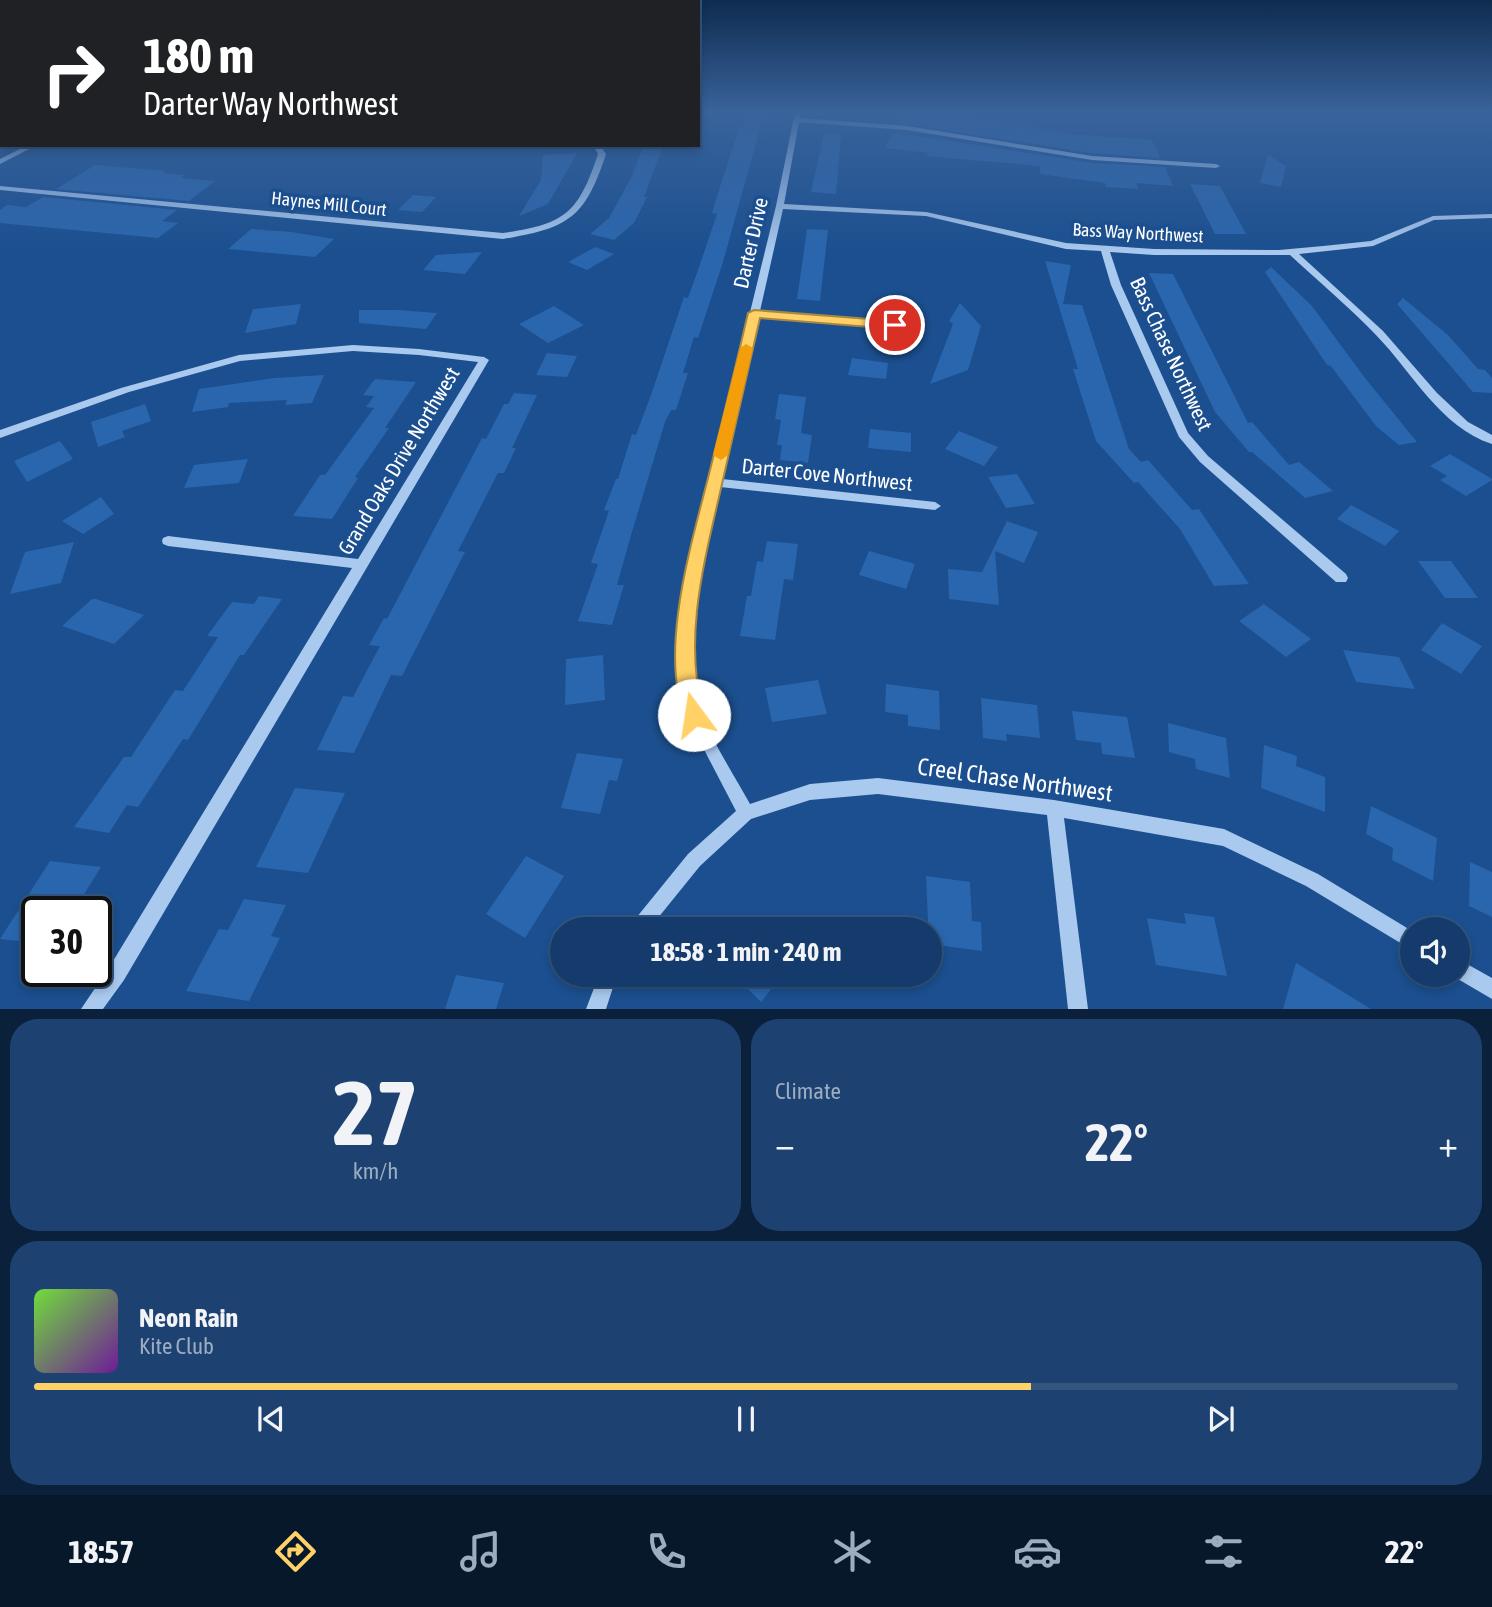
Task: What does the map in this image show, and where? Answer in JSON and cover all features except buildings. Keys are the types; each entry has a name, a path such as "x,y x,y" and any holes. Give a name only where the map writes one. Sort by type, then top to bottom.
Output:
{"street":[{"name":"Haynes Mill Court","path":"0,188 503,236 555,225 579,208 592,188 601,159"},
{"name":"Darter Drive","path":"746,813 694,715 686,687 684,650 694,570 780,206 788,159"},
{"path":"1109,159 1216,166"},
{"name":"Bass Way Northwest","path":"780,206 926,214 1066,246 1105,250 1292,252 1373,243 1433,218 1492,216"},
{"name":"Bass Chase Northwest","path":"1105,250 1116,285 1182,434 1204,459 1341,578"},
{"path":"1292,252 1381,333 1433,395 1464,425 1492,440"},
{"path":"754,313 895,325"},
{"name":"Grand Oaks Drive Northwest","path":"0,434 125,390 239,358 353,348 484,360 117,973 91,1009"},
{"name":"Darter Cove Northwest","path":"715,482 935,506"},
{"path":"168,541 361,564"},
{"name":"Creel Chase Northwest","path":"648,917 694,860 746,813 810,792 878,786 1054,808 1224,838 1311,880 1400,934"},
{"path":"1054,808 1078,1009"},
{"path":"1470,975 1492,989"},
{"path":"596,1009 604,987"}],"slow traffic":[{"path":"721,455 746,348"}],"route":[{"path":"694,715 686,687 684,650 694,570 754,313 895,325"}]}
